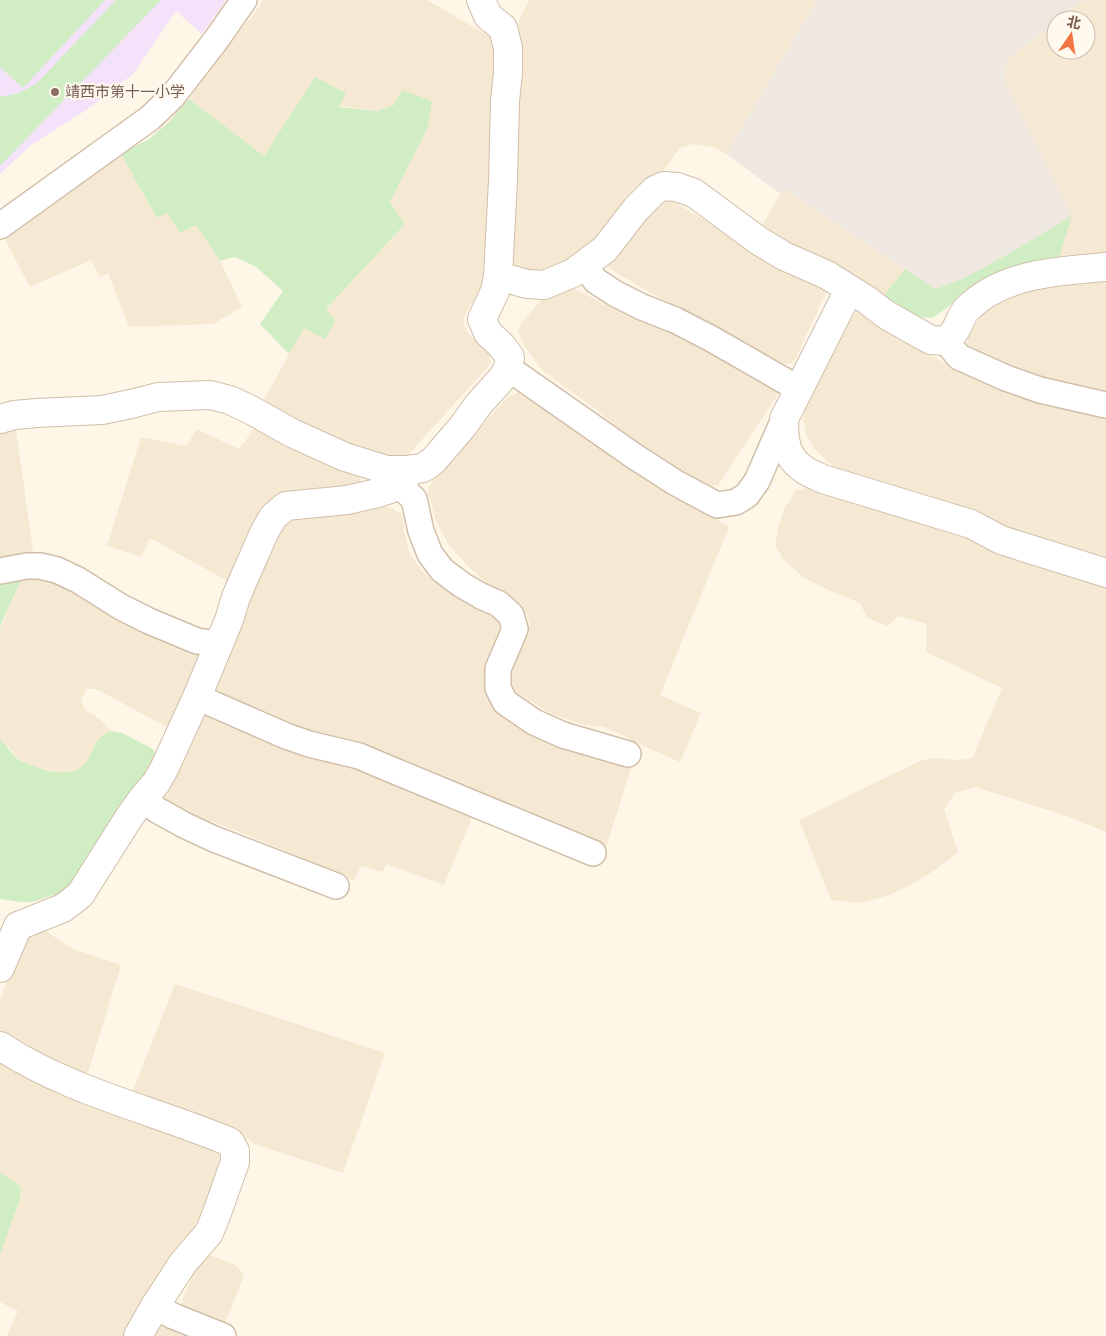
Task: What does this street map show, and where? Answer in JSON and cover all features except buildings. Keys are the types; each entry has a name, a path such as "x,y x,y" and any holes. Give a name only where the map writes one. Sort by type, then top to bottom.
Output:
{"street":[{"path":"0,968 18,926 63,908 80,895 143,798 156,783 197,697 248,568 273,517 286,506 346,500 392,488 405,476 433,461 503,377 508,368 510,357 488,333 482,319 495,291 498,276 508,48 503,28 488,16 481,0"},
{"path":"498,276 527,284 544,285 573,273 605,249 647,197 654,190 664,186 677,187 694,193 759,241 784,256 827,276 867,300 885,314 931,340 946,341 956,331 965,310 980,298 1015,281 1054,272 1106,267"},
{"path":"849,290 784,419 784,434 789,455 802,469 824,479 971,524 1001,540 1106,573"},
{"path":"0,419 14,415 102,410 158,397 210,395 230,400 292,433 345,457 405,476"},
{"path":"0,1046 24,1061 55,1076 106,1097 230,1142 235,1151 235,1162 209,1233 183,1263 138,1336"}],"lane":[{"path":"0,226 150,118 172,97 244,0"},
{"path":"584,266 596,281 616,294 710,338 799,389"},
{"path":"946,341 959,357 1006,378 1040,390 1106,405"},
{"path":"508,368 634,456 676,483 717,505 736,502 747,495 757,481 784,419"},
{"path":"405,476 403,489 414,499 421,531 430,554 442,570 481,596 499,604 511,615 514,629 498,670 498,688 505,702 534,722 563,735 628,754"},
{"path":"0,571 27,566 40,566 57,570 149,621 197,641 218,644"},
{"path":"197,697 286,736 359,756 593,853"},
{"path":"143,798 156,810 214,839 336,886"},
{"path":"155,1306 173,1316 223,1336"}],"shaded area":[{"name":"靖西市第十一小学","path":"0,0 226,0 202,34 176,11 133,74 86,110 31,145 0,174"},
{"path":"263,0 427,0 494,39 499,44 488,277 463,318 468,333 490,355 491,362 408,455 397,459 385,460 323,433 262,403 304,327 325,338 326,309 405,224 390,202 428,127 394,105 377,111 339,106 315,77 264,157 189,99"},
{"path":"529,0 817,0 726,154 713,147 693,144 680,148 651,188 618,221 555,276 515,269 508,263 518,29 520,18"},
{"path":"817,0 1085,0 1072,10 1046,10 1046,30 1010,57 1006,66 1004,80 1072,216 992,264 962,279 935,289 785,189 781,194 726,154"},
{"path":"1085,0 1106,0 1106,259 1058,261 1004,81 1006,66 1010,57 1046,30 1046,60 1096,60 1096,10 1072,10"},
{"path":"121,154 157,218 167,212 196,225 220,261 242,307 213,324 129,327 108,273 100,278 91,260 30,287 3,236"},
{"path":"784,188 905,269 881,299 761,227"},
{"path":"664,196 827,290 794,362 784,364 703,323 608,268 604,262"},
{"path":"1106,274 1106,398 1032,382 969,353 966,345 970,334 988,303 1002,294"},
{"path":"556,285 577,290 627,316 673,331 775,387 778,392 777,396 718,485 706,485 624,433 598,411 542,370 525,347 518,330 520,325 551,288"},
{"path":"858,311 927,354 950,365 1106,412 1106,564 839,472 814,448 806,434 803,418 806,405 854,314"},
{"path":"516,393 524,393 729,527 660,695 701,713 680,762 604,727 585,725 552,714 517,693 510,681 510,673 530,625 526,614 488,585 468,566 448,544 435,519 428,495 429,487 508,397"},
{"path":"16,429 34,558 0,565 0,430"},
{"path":"197,429 239,449 254,429 290,449 360,477 362,484 312,492 229,582 150,538 141,557 107,546 141,437 186,446"},
{"path":"809,488 902,514 1106,578 1106,832 1064,815 975,787 955,793 944,809 958,852 938,868 913,884 889,895 861,903 831,900 799,820 920,761 934,758 956,760 972,758 1002,688 926,652 927,624 898,616 888,626 867,618 860,603 803,577 783,559 775,545 784,509 796,490"},
{"path":"382,506 392,508 402,515 409,552 421,570 434,582 499,617 503,625 486,687 488,698 505,718 564,748 631,768 606,848 316,740 216,694 214,688 280,523 294,519"},
{"path":"38,572 199,650 202,660 175,728 165,726 96,689 87,689 81,699 85,710 102,721 111,731 102,735 79,770 65,773 32,766 16,757 0,739 0,629 23,576"},
{"path":"199,710 475,810 444,885 386,864 383,872 361,866 354,881 257,839 172,806 164,801 163,793"},
{"path":"44,928 71,948 121,965 87,1076 0,1040 0,1000 21,942 25,933"},
{"path":"175,984 385,1053 343,1173 254,1144 243,1135 132,1093"},
{"path":"0,1053 226,1154 200,1230 154,1283 130,1336 7,1336 18,1311 0,1302 0,1254 20,1200 21,1187 0,1172"},
{"path":"207,1254 234,1264 244,1276 224,1325 182,1306 182,1301 197,1264"},
{"path":"157,1322 194,1336 146,1336"}],"green space":[{"path":"0,0 105,0 23,88 0,67"},
{"path":"116,0 161,0 0,166 0,97 19,93 37,83"},
{"path":"315,77 346,93 339,107 377,111 394,105 402,90 432,101 428,127 390,202 405,224 326,309 335,321 325,339 304,328 289,354 260,324 283,291 256,267 235,257 220,261 196,225 180,233 167,213 157,218 121,154 149,139 169,122 189,99 264,156"},
{"path":"1072,216 1058,261 963,296 933,318 916,317 881,299 905,269 935,289 962,279 991,264"},
{"path":"23,576 2,622 0,629 0,579"},
{"path":"111,731 122,733 153,749 156,755 146,777 80,874 60,893 32,902 0,899 0,739 18,759 24,762 55,772 71,772 77,770 87,761 98,739"},
{"path":"0,1172 21,1187 20,1200 0,1254"}],"place":[{"name":"靖西市第十一小学","path":"55,92"}]}
